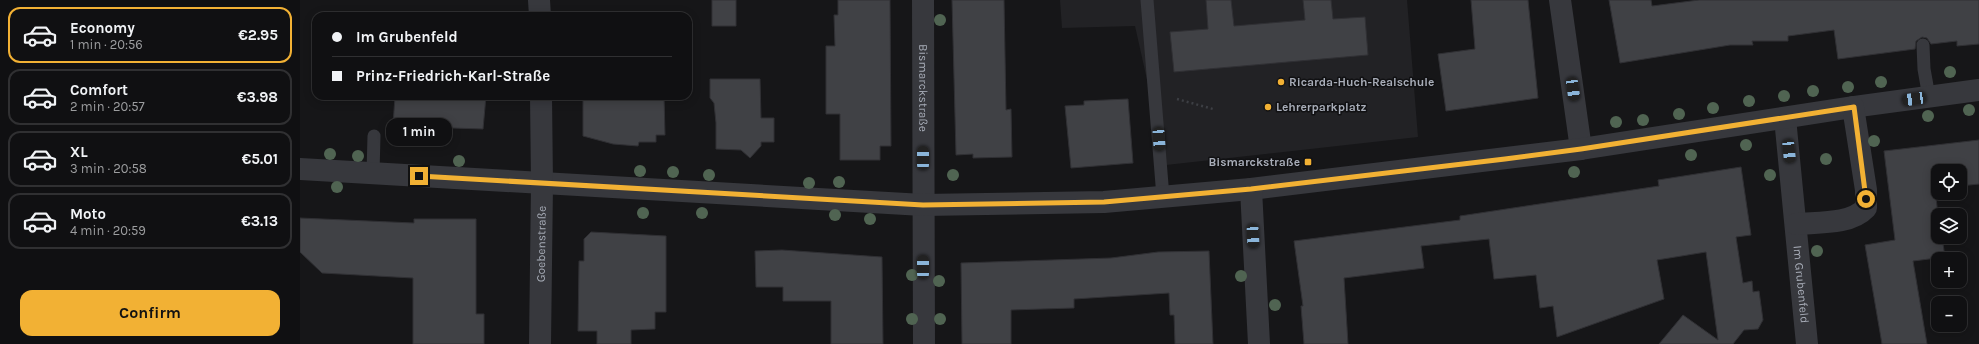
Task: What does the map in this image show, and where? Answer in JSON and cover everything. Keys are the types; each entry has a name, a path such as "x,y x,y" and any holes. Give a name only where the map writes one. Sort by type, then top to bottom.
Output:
{"street":[{"path":"539,0 540,12"},
{"name":"Bismarckstraße","path":"923,0 924,344"},
{"path":"1560,0 1581,149"},
{"path":"300,169 923,205 1104,202 1251,189 1581,149 1854,107 1979,90"},
{"name":"Goebenstraße","path":"540,344 542,184 541,100"},
{"path":"1796,224 1846,220 1860,215 1866,208 1866,190 1854,107"},
{"name":"Im Grubenfeld","path":"1785,118 1807,344"},
{"path":"1251,189 1259,344"}],"lane":[{"path":"1147,0 1163,197"},
{"path":"1923,44 1924,69 1929,97"},
{"path":"373,173 374,136"}],"path":[{"path":"1156,100 1179,99 1213,109"}],"shaded area":[{"name":"Ricarda-Huch-Realschule","path":"1060,0 1407,0 1418,137 1166,165 1135,26 1062,28"}],"building":[{"path":"712,0 736,0 736,26 712,26"},
{"path":"838,0 890,0 891,146 880,146 880,160 840,160 840,114 826,114 826,46 835,46 834,15 838,15"},
{"path":"952,0 1004,0 1006,110 1011,109 1012,157 973,158 973,154 956,155"},
{"path":"1206,0 1231,0 1234,26 1305,20 1303,0 1331,0 1333,19 1365,17 1368,55 1174,72 1170,32 1208,29"},
{"path":"1471,0 1528,0 1538,98 1446,111 1438,54 1475,49"},
{"path":"1609,0 1651,0 1652,6 1699,0 1979,0 1979,44 1957,46 1957,41 1931,44 1927,38 1922,37 1916,41 1915,49 1838,59 1834,30 1788,36 1788,41 1752,41 1753,45 1730,45 1620,63"},
{"path":"710,79 760,79 761,118 774,118 774,142 761,142 761,146 750,158 741,150 716,149 716,123 714,103 710,98"},
{"path":"1128,99 1133,163 1071,168 1065,106 1084,105 1084,101"},
{"path":"395,100 486,100 483,129 393,126"},
{"path":"583,100 664,100 665,135 656,135 656,142 639,142 638,146 613,144 583,136"},
{"path":"1979,140 1979,184 1967,185 1967,164 1931,164 1931,200 1936,200 1937,208 1931,208 1931,244 1943,244 1944,252 1931,252 1931,259 1913,261 1927,344 1882,344 1865,245 1895,240 1884,151"},
{"path":"1741,167 1751,235 1736,237 1743,283 1752,281 1753,292 1759,291 1763,320 1758,329 1744,330 1733,344 1659,344 1683,315 1718,340 1706,252 1657,260 1664,299 1557,337 1553,306 1540,308 1536,275 1494,279 1489,239 1421,246 1424,268 1344,278 1348,344 1304,344 1301,306 1303,306 1294,241 1460,220 1460,216 1659,186 1658,180"},
{"path":"300,218 414,223 414,219 476,219 476,314 484,314 484,344 413,344 413,278 322,273 300,252"},
{"path":"591,232 666,236 666,312 655,312 655,329 631,330 631,344 597,344 597,331 578,331 579,261 584,261 584,239"},
{"path":"782,250 882,257 883,344 831,344 831,301 783,301 783,287 756,287 755,251"},
{"path":"1209,251 1213,344 1175,344 1174,315 1170,315 1169,293 1074,299 1074,308 1011,310 1011,344 962,344 961,263 1111,258 1158,252"}],"place":[{"name":"Ricarda-Huch-Realschule","path":"1281,82"},
{"name":"Lehrerparkplatz","path":"1268,107"},
{"name":"Bismarckstraße","path":"1308,162"}],"route":[{"path":"419,176 923,205 1104,202 1251,189 1505,159 1581,149 1854,107 1866,199"}]}
